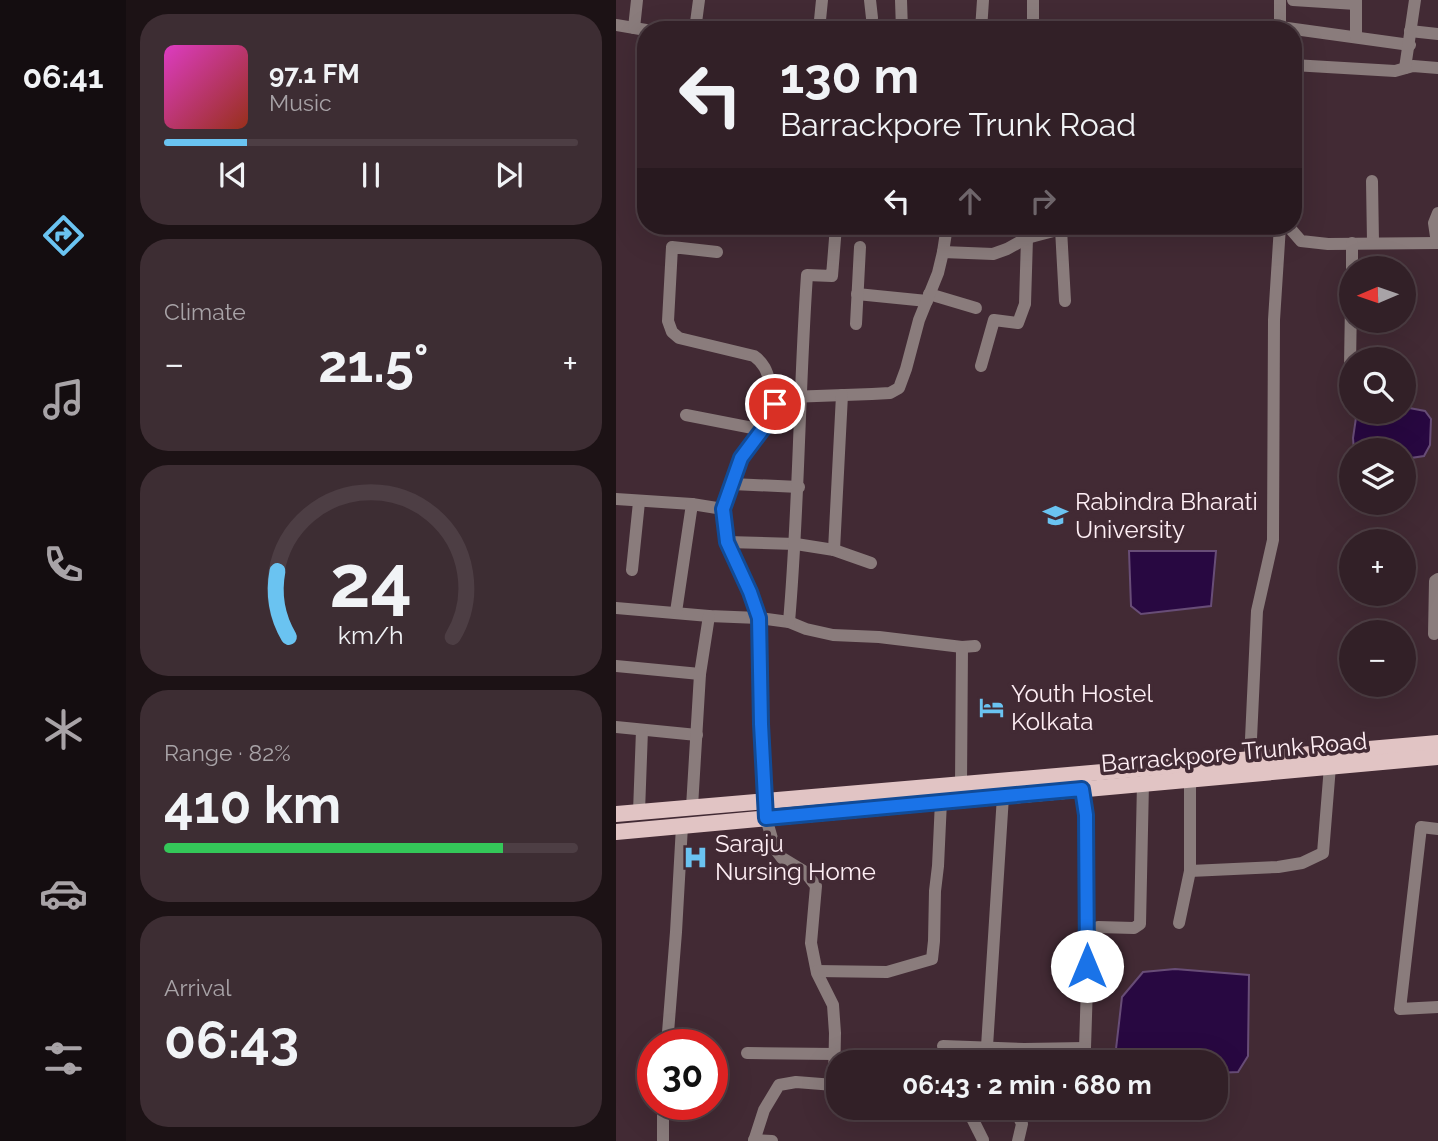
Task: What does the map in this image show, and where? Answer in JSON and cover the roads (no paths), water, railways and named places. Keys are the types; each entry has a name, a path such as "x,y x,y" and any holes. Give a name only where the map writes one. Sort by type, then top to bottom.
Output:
{"main road":[{"name":"Barrackpore Trunk Road","path":"616,832 1003,796 1081,781 1250,760 1438,743"},
{"name":"Barrackpore Trunk Road","path":"616,814 961,784 1081,781 1143,783 1438,757"}],"street":[{"path":"637,0 639,21"},
{"path":"696,21 699,0"},
{"path":"820,21 822,0"},
{"path":"870,0 872,18"},
{"path":"901,0 902,21"},
{"path":"982,21 983,0"},
{"path":"1033,0 1033,21"},
{"path":"1280,0 1280,21"},
{"path":"1293,0 1356,2 1356,37"},
{"path":"1405,68 1415,0"},
{"path":"616,25 637,28"},
{"path":"1302,31 1410,46"},
{"path":"1410,31 1438,34"},
{"path":"1302,66 1395,72 1419,66 1438,68"},
{"path":"1372,181 1373,242"},
{"path":"1296,235 1301,241 1328,244 1438,243 1434,223 1438,213"},
{"path":"789,622 799,487 801,360 807,275 832,276 835,235"},
{"path":"835,1050 833,1005 817,971 811,943 816,886 805,872 782,858 775,849 766,818 759,618 727,542 723,509 741,458 763,430 775,404 789,397 890,393 899,388 943,252 946,235"},
{"path":"943,252 993,254 1042,235"},
{"path":"1065,301 1068,235"},
{"path":"1250,760 1257,611 1273,540 1274,320 1279,235"},
{"path":"981,366 994,320 1018,323 1025,303 1027,239"},
{"path":"1352,243 1352,256"},
{"path":"717,252 672,247 667,316 669,326 679,338 757,358 765,367 775,404"},
{"path":"856,324 860,247"},
{"path":"858,294 928,298 976,308"},
{"path":"834,550 842,395"},
{"path":"686,415 763,430"},
{"path":"732,484 799,487"},
{"path":"616,499 692,503 723,509"},
{"path":"632,570 639,502"},
{"path":"676,612 692,503"},
{"path":"727,542 796,544 834,550 871,563"},
{"path":"1434,634 1435,581 1438,579"},
{"path":"616,608 759,618 789,622 833,635 969,646 961,784"},
{"path":"692,807 700,674 709,616"},
{"path":"616,666 700,674"},
{"path":"616,727 697,735"},
{"path":"639,811 642,730"},
{"path":"1190,871 1279,867 1302,863 1323,853 1330,766"},
{"path":"1180,923 1190,871 1190,779"},
{"path":"943,1046 1085,1048 1087,860 1086,815 1081,781"},
{"path":"1098,927 1134,928 1140,924 1143,783"},
{"path":"986,1048 993,979 1003,796"},
{"path":"817,971 887,972 932,959 941,801"},
{"path":"668,1029 682,826"},
{"path":"1438,829 1421,827 1400,1009 1438,1007"},
{"path":"747,1053 826,1054"},
{"path":"772,1141 754,1140 764,1110 779,1085 796,1082 826,1084"},
{"path":"663,1120 663,1141"},
{"path":"973,1120 983,1140"},
{"path":"1018,1141 1021,1120"}],"place":[{"name":"Rabindra Bharati University","path":"1055,515"},
{"name":"Youth Hostel Kolkata","path":"991,707"},
{"name":"Saraju Nursing Home","path":"695,857"}]}
